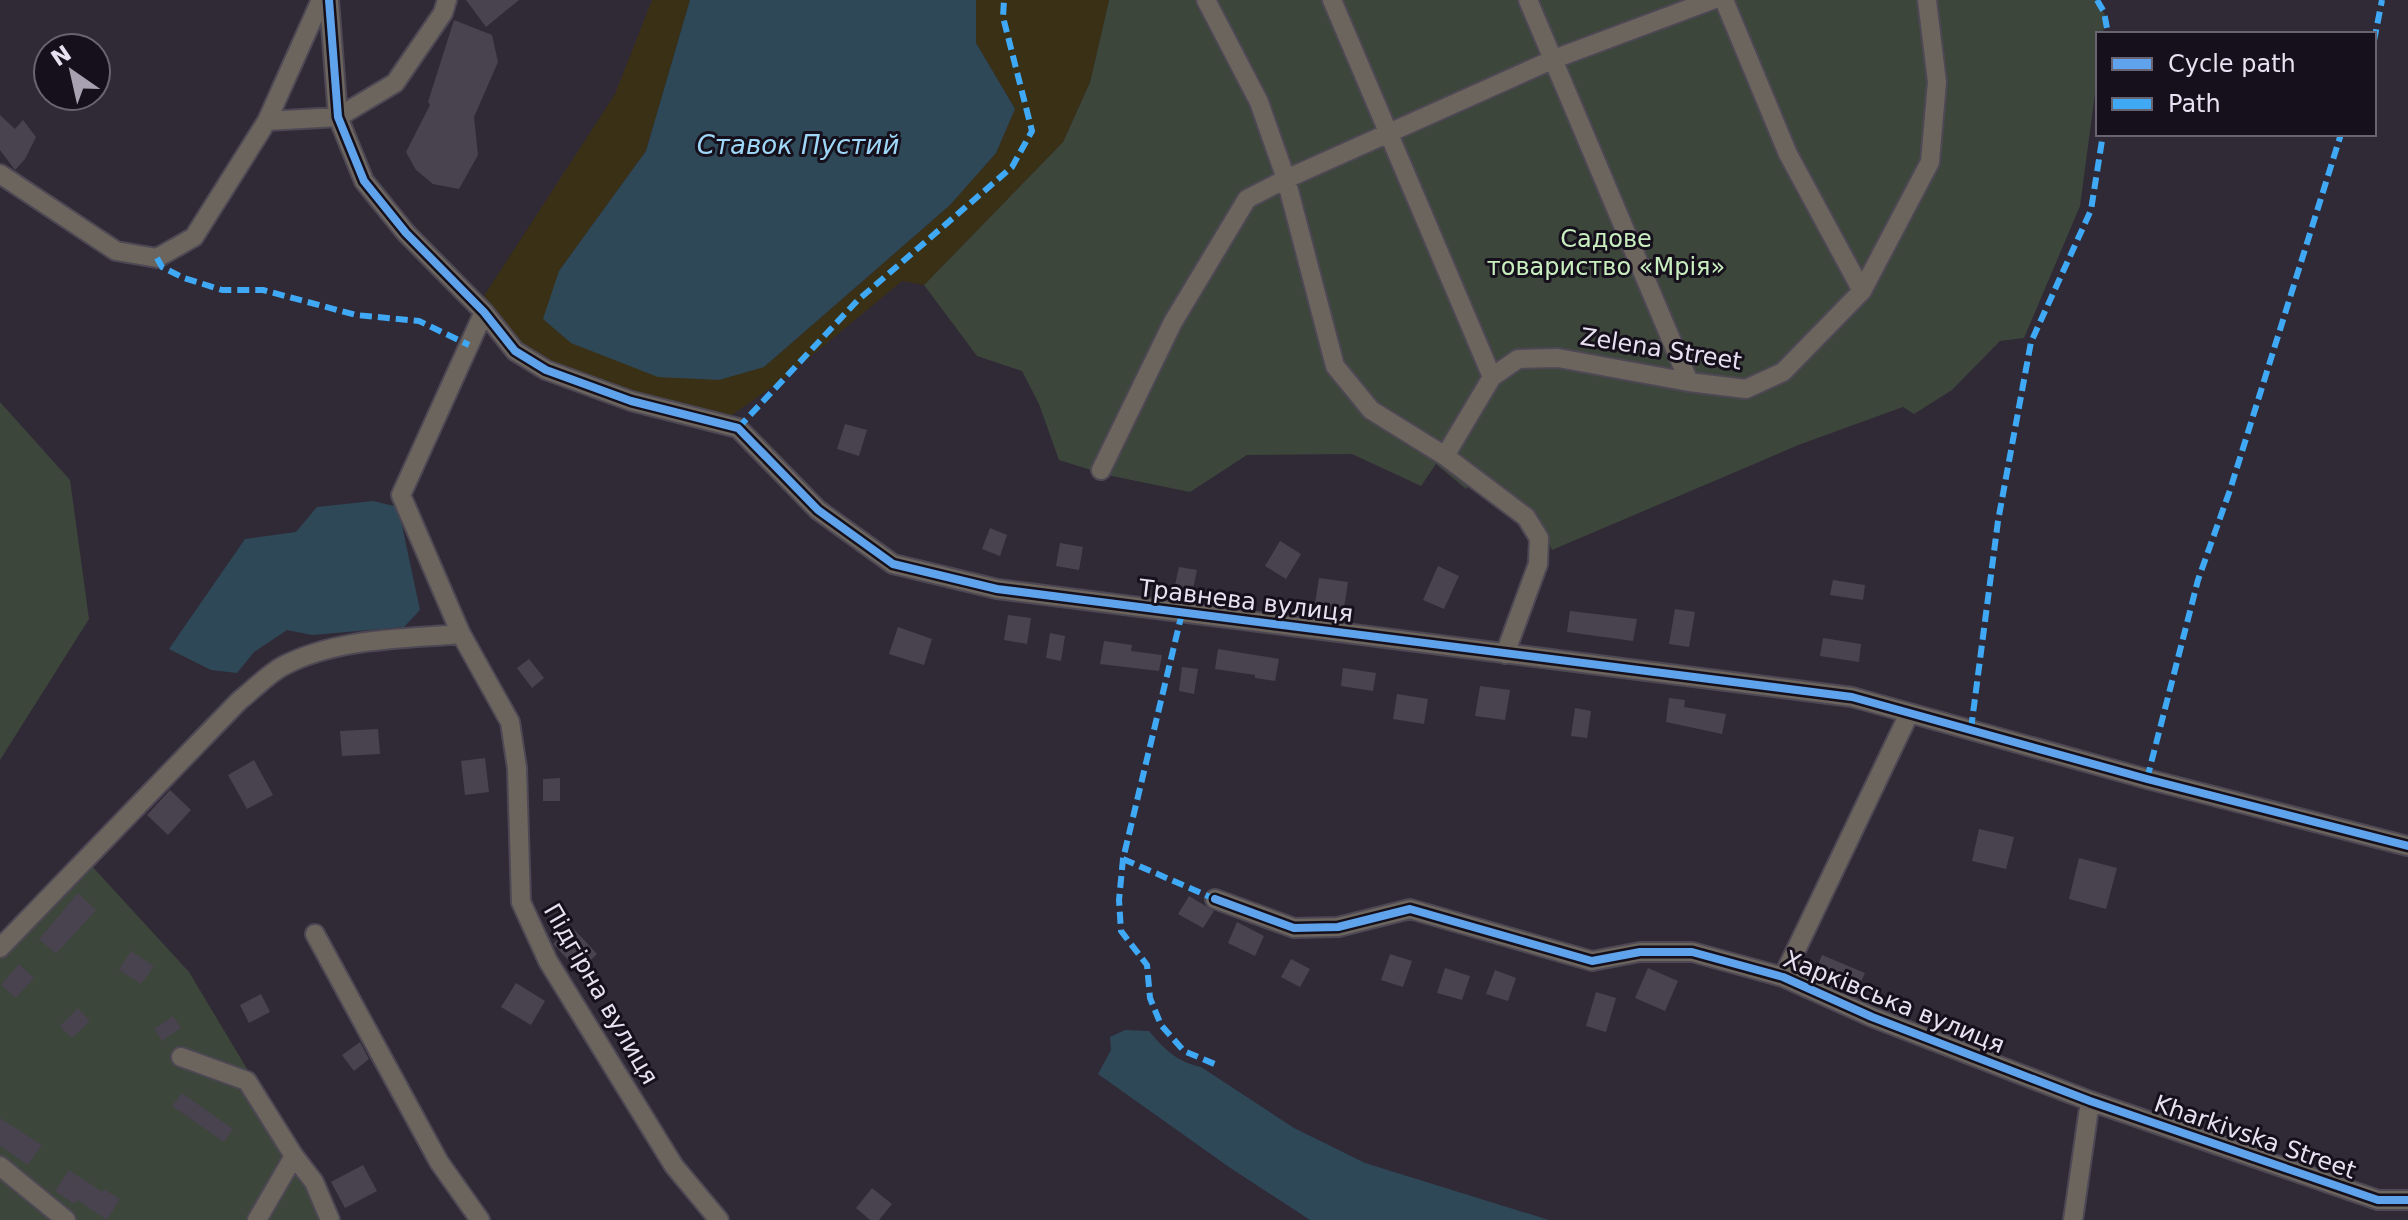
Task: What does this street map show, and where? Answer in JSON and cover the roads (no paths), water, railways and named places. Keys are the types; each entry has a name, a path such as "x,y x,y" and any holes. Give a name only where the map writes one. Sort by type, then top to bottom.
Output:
{"street":[{"path":"0,174 116,251 157,258 194,237 267,121 321,0"},
{"name":"Травнева вулиця","path":"329,0 338,117 364,181 406,233 484,312 515,351 546,370 631,401 738,428 818,510 893,564 997,589 1852,697 2147,779 2408,846"},
{"path":"267,121 338,117 395,83 443,13 447,0"},
{"path":"1206,0 1259,102 1286,179 1335,366 1371,410 1445,456 1526,517 1539,538 1538,564 1505,654"},
{"path":"1332,0 1492,377 1445,456"},
{"path":"1528,0 1689,382"},
{"path":"1101,470 1173,322 1247,199 1554,59 1712,0"},
{"path":"1724,0 1788,154 1862,291"},
{"name":"Zelena Street","path":"1492,377 1518,359 1558,358 1746,389 1783,372 1862,291 1930,162 1937,82 1927,0"},
{"name":"Підгірна вулиця","path":"484,312 401,495 461,634 510,722 517,768 521,902 548,961 674,1166 719,1220"},
{"path":"0,948 239,701 282,666 334,648 461,634"},
{"path":"1783,977 1909,714"},
{"name":"Харківська вулиця","path":"1215,899 1294,928 1338,927 1410,909 1592,961 1640,952 1692,952 1783,977 1872,1017 2090,1101"},
{"path":"315,934 439,1162 480,1220"},
{"path":"181,1057 247,1081 314,1182 330,1220"},
{"path":"2073,1220 2090,1101"},
{"name":"Kharkivska Street","path":"2090,1101 2378,1200 2408,1200"},
{"path":"257,1220 294,1156"},
{"path":"0,1166 66,1220"}],"water":[{"name":"Ставок Пустий","path":"690,0 976,0 976,43 1015,109 996,153 950,205 764,367 719,380 658,377 571,343 543,319 559,271 646,151"},
{"path":"373,501 398,507 420,610 404,627 312,635 287,630 254,652 237,673 211,670 169,649 245,539 296,532 317,507"},
{"path":"1125,1030 1149,1031 1178,1058 1201,1067 1294,1128 1365,1163 1549,1220 1310,1220 1098,1074 1111,1050 1110,1037"}],"park label":[{"name":"Садове товариство «Мрія»","path":"1606,253"}]}
